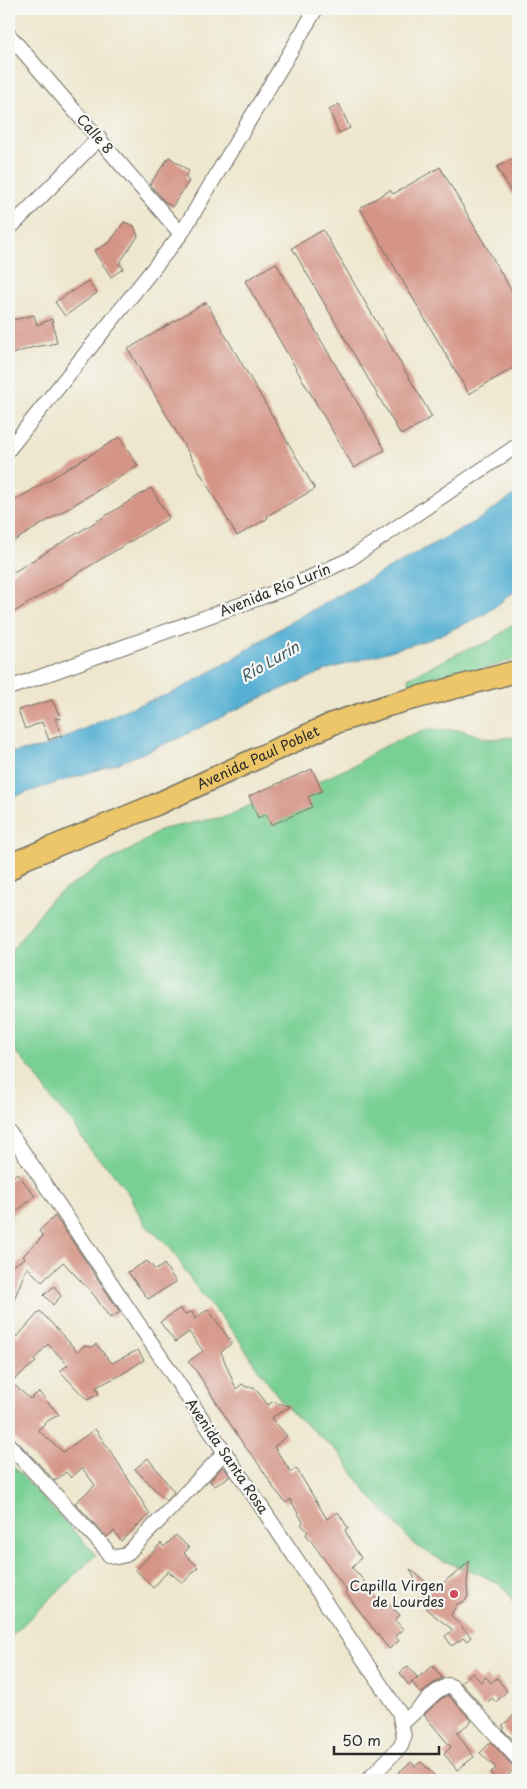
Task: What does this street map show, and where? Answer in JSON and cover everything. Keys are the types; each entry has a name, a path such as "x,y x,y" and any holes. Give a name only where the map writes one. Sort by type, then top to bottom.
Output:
{"main road":[{"name":"Avenida Paul Poblet","path":"9,870 21,860 155,805 334,723 389,705 518,671"}],"street":[{"path":"9,448 182,234 316,9"},
{"name":"Calle 8","path":"9,35 182,234"},
{"path":"9,229 98,138"},
{"name":"Avenida Río Lurín","path":"9,688 287,588 350,560 518,445"},
{"name":"Avenida Santa Rosa","path":"9,1131 399,1712 403,1723"},
{"path":"9,1445 104,1547 109,1555 117,1557 126,1556 225,1452"},
{"path":"368,1780 401,1746 404,1737 403,1723 436,1692 448,1685 453,1686 518,1758"}],"green space":[{"path":"518,621 518,658 412,689 408,678 465,650 489,642"},
{"path":"428,729 462,730 487,739 518,737 518,1609 504,1587 482,1575 441,1560 414,1544 367,1493 340,1454 287,1408 259,1371 238,1338 195,1286 170,1247 145,1225 128,1193 110,1170 90,1150 73,1123 56,1105 34,1073 9,1044 9,954 51,899 104,863 132,849 162,829 228,816 273,794 293,793 357,764 377,750"},
{"path":"9,1464 96,1555 9,1638"}],"water":[{"name":"Río Lurín","path":"518,492 518,589 484,615 431,639 329,669 254,701 179,738 119,763 9,798 9,753 44,747 127,709 172,693 228,662 290,622 481,518"}],"building":[{"path":"339,104 350,128 339,133 329,110"},
{"path":"518,156 518,205 497,167"},
{"path":"169,157 189,171 185,177 189,181 172,207 164,201 150,184"},
{"path":"440,167 518,302 518,365 469,394 360,208 390,190 393,194"},
{"path":"124,222 134,226 138,236 119,264 124,268 111,277 94,251 110,242"},
{"path":"323,230 432,417 401,435 292,248"},
{"path":"276,263 385,450 354,468 245,281"},
{"path":"88,281 97,293 65,316 55,302"},
{"path":"206,302 315,489 267,516 268,518 237,536 128,349"},
{"path":"34,315 37,325 52,319 57,343 34,347 9,355 9,321"},
{"path":"120,437 138,466 9,544 9,504"},
{"path":"151,488 169,518 9,615 9,575"},
{"path":"52,700 61,719 55,718 62,735 49,740 42,722 25,729 18,710"},
{"path":"312,769 322,791 308,797 312,807 271,825 266,814 258,818 249,796"},
{"path":"17,1173 35,1196 9,1218 9,1181"},
{"path":"55,1216 120,1312 110,1318 94,1295 63,1262 42,1282 27,1267 9,1312 9,1268 25,1258 23,1256 43,1236 39,1231"},
{"path":"147,1261 156,1270 164,1264 176,1282 148,1299 128,1272"},
{"path":"54,1286 61,1296 53,1305 44,1295"},
{"path":"180,1308 184,1314 192,1312 195,1319 208,1309 232,1343 221,1352 236,1389 242,1384 246,1387 254,1387 268,1405 274,1401 291,1406 271,1418 287,1436 274,1447 291,1472 296,1468 327,1519 338,1512 348,1528 345,1530 352,1544 361,1558 352,1568 380,1603 384,1600 400,1615 395,1620 403,1629 395,1636 399,1641 389,1649 345,1592 347,1591 306,1534 308,1532 301,1524 303,1522 290,1499 286,1503 272,1486 195,1369 188,1362 203,1351 189,1332 175,1342 160,1322"},
{"path":"40,1311 78,1352 83,1346 93,1347 96,1344 112,1363 138,1350 144,1360 119,1376 96,1387 99,1394 87,1400 60,1371 68,1365 48,1344 34,1360 36,1362 11,1382 30,1399 39,1392 59,1415 47,1421 38,1430 63,1452 95,1429 150,1514 121,1541 114,1531 107,1537 75,1503 95,1485 82,1468 71,1478 66,1472 55,1481 15,1439 9,1436 9,1327 17,1337"},
{"path":"148,1458 174,1492 166,1501 135,1469"},
{"path":"223,1466 230,1476 215,1486 210,1481"},
{"path":"176,1535 189,1548 184,1553 198,1567 183,1583 168,1571 153,1588 136,1570 161,1543 164,1547"},
{"name":"Capilla Virgen de Lourdes","path":"469,1561 468,1596 465,1601 457,1604 451,1615 471,1637 467,1641 463,1638 452,1646 445,1636 453,1630 426,1609 428,1606 410,1569 436,1590"},
{"path":"408,1666 417,1677 409,1686 400,1673"},
{"path":"433,1666 442,1678 421,1694 412,1682"},
{"path":"472,1673 481,1682 486,1677 491,1683 497,1678 507,1691 496,1702 492,1698 483,1707 461,1683"},
{"path":"448,1695 472,1721 457,1733 474,1757 457,1770 444,1754 451,1747 424,1715"},
{"path":"518,1711 518,1737 514,1741 503,1730 505,1728 502,1726"},
{"path":"491,1742 516,1767 503,1780 497,1780 490,1773 496,1768 480,1753"},
{"path":"411,1762 415,1766 421,1762 439,1780 389,1780"}],"place":[{"name":"Capilla Virgen de Lourdes","path":"454,1594"}]}
